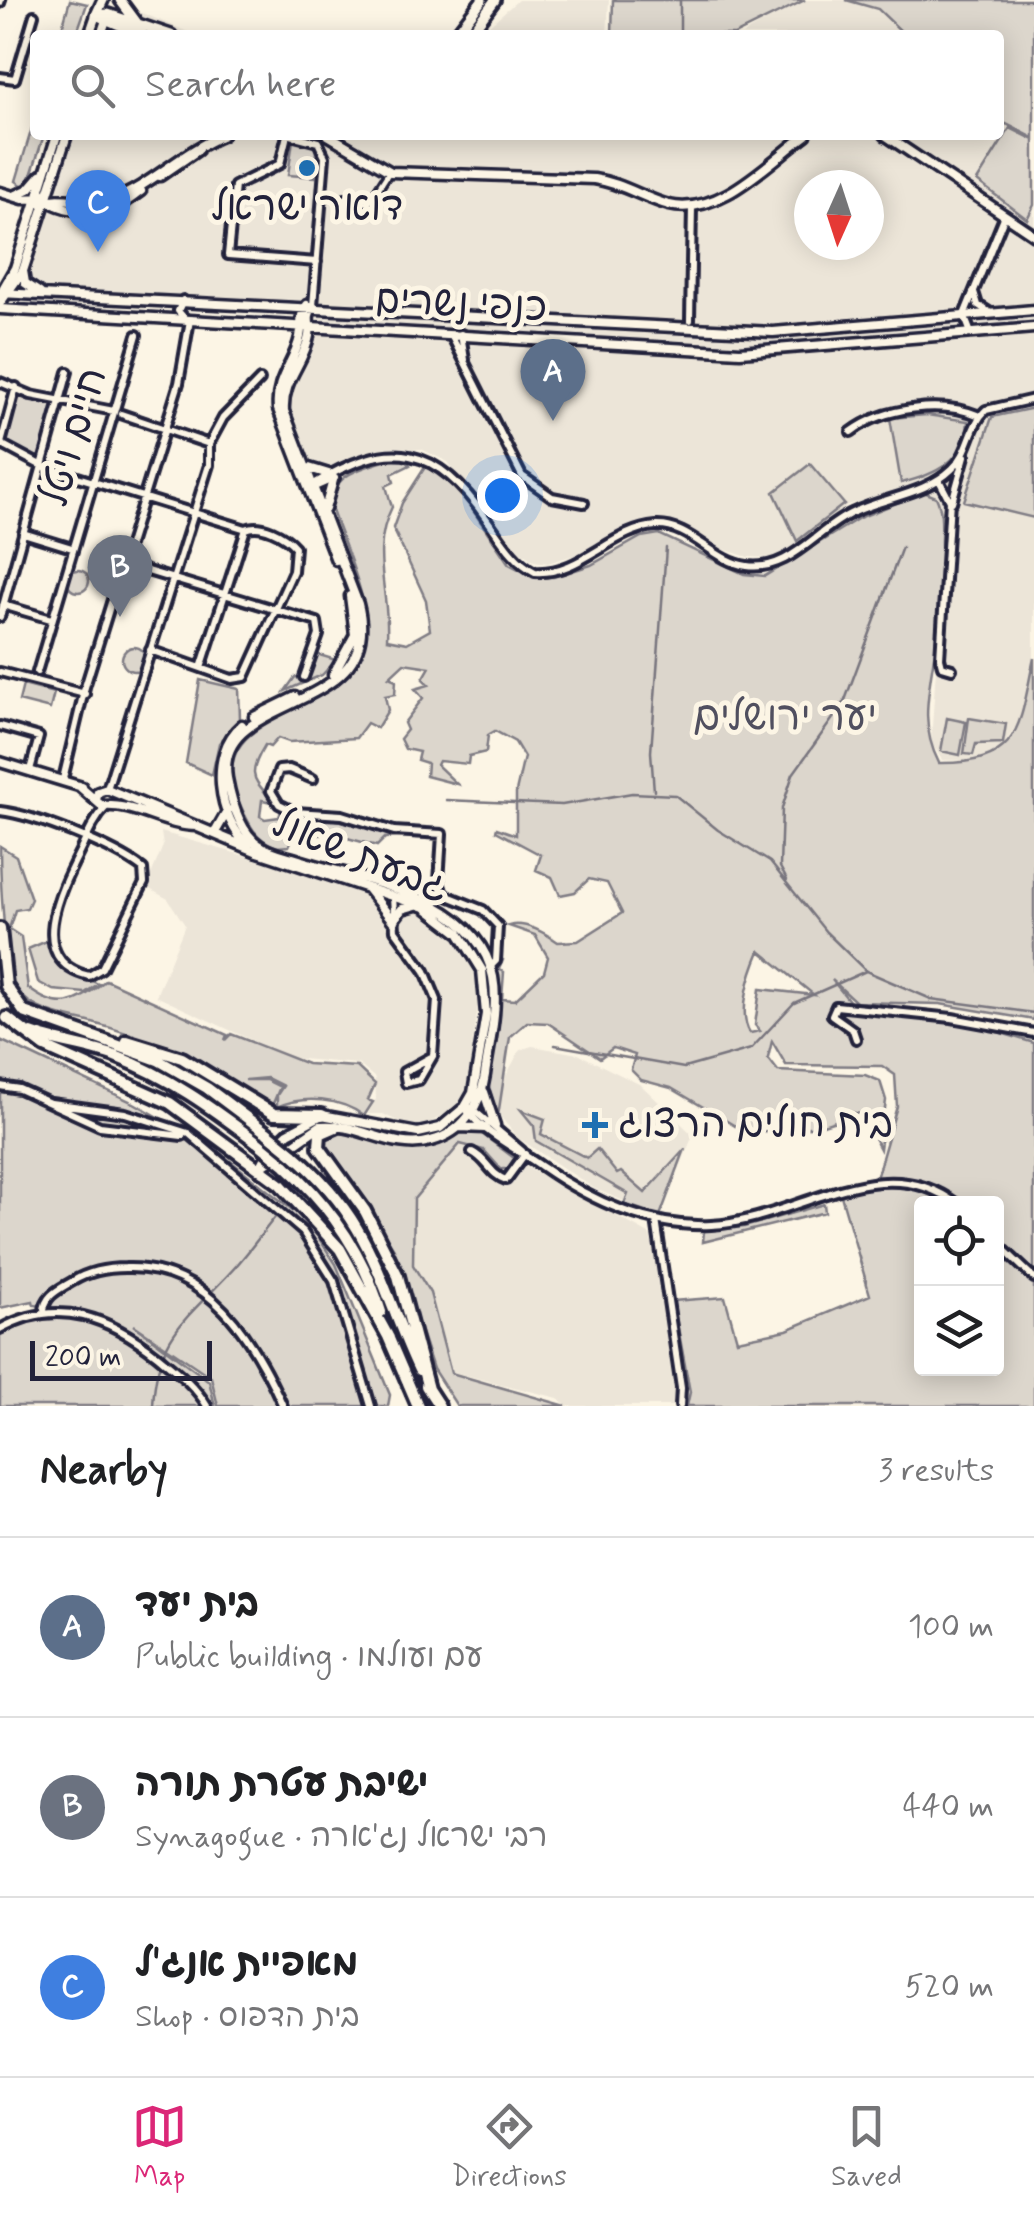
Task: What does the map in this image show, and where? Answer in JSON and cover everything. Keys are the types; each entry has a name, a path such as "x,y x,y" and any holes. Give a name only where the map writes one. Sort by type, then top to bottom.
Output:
{"main road":[{"path":"102,0 103,17"},
{"path":"103,17 117,0 139,30"},
{"path":"458,30 482,0"},
{"path":"473,30 496,0"},
{"path":"103,17 137,30"},
{"path":"0,930 4,976 16,1003 35,1018 130,1048 184,1074 267,1133 327,1186 367,1243 428,1389 439,1406"},
{"path":"4,1013 45,1047 179,1108 296,1198 330,1237 388,1338 418,1406"},
{"path":"4,1013 26,1032 110,1054 160,1076 285,1165 328,1209 357,1252 374,1288 388,1338"},
{"path":"86,1034 125,1040 182,1058 274,1114 322,1115"},
{"path":"336,1127 320,1134 319,1147 365,1211 398,1276 428,1389"}],"street":[{"path":"0,77 15,80 34,15"},
{"path":"93,30 103,17"},
{"path":"102,30 103,17"},
{"path":"56,140 50,172 58,191 75,201"},
{"path":"1,300 65,140"},
{"path":"0,192 17,197 102,202 120,197 204,140"},
{"path":"36,216 62,207 115,208 204,140"},
{"path":"288,140 280,164 235,186 228,256 317,262"},
{"path":"239,830 228,810 221,767 228,739 248,721 325,682 345,661 353,642 352,603 284,406 287,381 302,343 304,326 299,316 310,306 315,285 324,151 314,140"},
{"path":"336,140 389,172 594,180 617,184 666,204 692,207 722,195 799,140"},
{"path":"893,140 1034,236"},
{"path":"17,197 50,172"},
{"path":"345,198 369,203 389,172"},
{"path":"1,300 23,271 36,216 17,197"},
{"path":"42,197 62,207"},
{"path":"690,320 692,207"},
{"path":"972,334 964,315 1005,214"},
{"path":"23,271 26,284 49,296"},
{"path":"974,291 976,304 989,312"},
{"name":"כנפי נשרים","path":"1,300 49,296 183,300 772,332 1034,310"},
{"name":"כנפי נשרים","path":"1,300 189,322 769,352 1034,328"},
{"path":"63,779 165,426 189,322 178,311 183,300"},
{"path":"286,325 302,343"},
{"path":"239,830 227,781 233,742 248,726 330,685 350,663 358,646 361,612 277,401 281,377 302,343 325,327"},
{"path":"448,333 522,476 552,498 584,503"},
{"path":"461,334 467,366"},
{"name":"חיים ויטל","path":"37,672 72,548 118,412 136,335"},
{"path":"0,617 68,372"},
{"path":"0,811 29,815 85,841 143,869 144,883 99,973 84,976 59,957 52,938 52,913 85,841 96,820 105,798 212,457 209,444 233,404 260,380"},
{"path":"0,382 31,395 118,412 209,444"},
{"path":"16,387 0,446 42,466 246,530 256,526 290,542 296,552 295,565 245,677 232,679 150,650"},
{"path":"950,508 980,416 994,406 1034,399"},
{"path":"851,432 895,412 954,408 980,416"},
{"path":"313,487 343,470 391,454 426,458 465,487 519,561 535,572 546,573 654,526 679,532 740,565 766,566 794,553 855,511 939,480 967,450"},
{"path":"306,465 332,478"},
{"path":"325,514 332,478"},
{"path":"939,480 948,493 950,508 940,658 942,666 952,669"},
{"path":"201,668 246,530"},
{"path":"23,533 72,548"},
{"path":"124,564 317,622 319,635 304,676"},
{"path":"4,604 51,619"},
{"path":"0,672 85,694"},
{"path":"0,726 39,737 30,770"},
{"name":"גבעת שאול","path":"0,762 63,779 177,825 239,830 264,848 394,893 451,924 486,969"},
{"path":"314,779 289,769 279,770 271,791 279,804 295,812 342,815 394,832 442,834 440,882 444,894 483,910 498,926 499,950 486,969 486,1014 470,1110 452,1131"},
{"name":"גבעת שאול","path":"105,798 153,808 211,829"},
{"path":"143,812 153,808"},
{"path":"228,810 211,829 252,850"},
{"name":"גבעת שאול","path":"239,830 252,850 427,902 455,920 486,969 494,1014 484,1081 470,1110"},
{"path":"364,886 384,905 398,936 425,972 437,1000 433,1056 419,1080 406,1082 404,1072 433,1056"},
{"path":"392,921 394,893"},
{"path":"392,921 402,909 420,905"},
{"path":"856,1039 853,1030 832,1015 836,1006 952,1018 1034,1033"},
{"path":"484,1081 490,1126"},
{"path":"0,1086 112,1129 182,1136"},
{"path":"52,1103 125,1113 188,1133 303,1232 323,1257 334,1281 371,1406"},
{"path":"260,1168 269,1151 288,1133 322,1115 418,1132 440,1128 470,1110"},
{"path":"470,1110 525,1154 597,1199 656,1220 726,1224 875,1180 903,1179 929,1186 945,1196"},
{"path":"260,1168 314,1129 336,1127 408,1144 437,1140 470,1124 490,1126"},
{"path":"472,1152 495,1175 506,1180 525,1154"},
{"path":"656,1220 681,1388 680,1406"},
{"path":"1004,1250 1034,1278"},
{"path":"44,1312 50,1294 81,1276 112,1268 144,1267 176,1276 232,1314 262,1359 283,1406"},
{"path":"0,1328 44,1312 82,1314 118,1327 190,1383 207,1406"}],"shaded area":[{"path":"518,0 609,0 607,30 484,30"},
{"path":"799,0 855,0 878,8 910,30 750,30"},
{"path":"142,13 183,30 113,30 119,22"},
{"path":"1004,122 1034,137 1034,672 1022,717 1000,750 973,761 942,760 931,742 946,522 938,503 889,494 847,505 805,542 771,558 748,557 717,547 683,524 661,521 621,529 578,554 548,563 534,561 507,543 448,462 421,449 362,453 316,476 290,408 291,380 316,312 53,297 29,289 24,277 68,140 1004,140"},
{"path":"161,832 402,901 458,937 475,974 479,998 467,1089 457,1106 417,1131 383,1114 368,1114 376,1099 375,1078 358,1064 290,1058 156,996 185,925 168,899 146,887 163,846"},
{"name":"בית חולים הרצוג","path":"532,1046 578,1054 641,1085 693,1135 660,1216 595,1189 518,1138 499,1115 502,1083 520,1050"},
{"path":"460,1145 481,1154 502,1172 509,1172 516,1161 649,1234 656,1254 676,1406 567,1406 558,1398 452,1372 431,1293 414,1265 415,1199"}],"green space":[{"path":"70,0 87,4 78,30 61,30"},
{"path":"613,0 805,0 744,30 612,30"},
{"path":"846,0 1034,0 1034,138 1004,125 1004,30 900,30 878,9"},
{"path":"1010,128 1034,140 1034,205 1027,219 977,181"},
{"path":"30,135 30,140 42,140 28,185 16,181"},
{"path":"293,140 316,147 315,177 288,175"},
{"path":"19,393 57,404 41,463 5,442"},
{"path":"1034,408 1034,518 964,501 992,417"},
{"path":"927,415 968,421 966,435 946,464 926,476 901,483 890,418"},
{"name":"יער ירושלים","path":"390,459 405,459 410,465 392,474 394,482 386,486 392,507 385,524 381,556 387,639 407,643 430,630 426,600 393,528 402,503 427,464 453,481 509,564 530,575 553,577 591,565 641,537 659,534 744,574 765,576 859,518 924,492 936,497 941,519 941,583 927,721 939,763 987,757 1002,748 1019,721 1034,658 1034,1020 940,1004 856,1002 832,980 851,1003 886,1013 951,1018 1034,1043 1034,1406 687,1406 690,1392 673,1301 725,1297 737,1340 787,1330 870,1295 840,1192 877,1175 897,1106 895,1075 882,1066 786,1065 772,1041 768,1058 778,1071 865,1075 880,1081 886,1100 880,1149 861,1114 851,1112 851,1116 820,1126 747,1133 671,1088 641,1080 631,1070 635,1055 613,1048 600,1058 548,1023 527,1022 510,1037 498,1116 487,1081 499,958 503,960 499,969 504,972 502,999 515,1000 544,972 548,957 535,935 509,926 528,926 558,942 578,941 622,913 607,883 589,879 575,892 560,895 552,877 536,870 541,855 496,831 497,828 516,835 516,792 524,757 515,742 495,731 488,735 486,752 469,756 468,764 439,761 437,765 457,784 426,776 427,763 417,760 419,752 405,749 400,739 407,730 404,723 423,698 415,689 429,685 423,679 430,667 404,663 389,677 396,680 395,694 385,696 388,710 377,728 367,723 356,738 289,742 278,738 270,747 265,745 254,771 257,783 273,802 262,800 260,816 265,819 279,817 282,808 317,819 349,818 403,837 385,838 377,846 329,833 314,836 310,844 293,837 289,846 277,847 253,829 239,802 232,772 238,749 254,732 327,690 349,672 363,647 366,632 362,596 331,507 337,486 359,469","holes":["760,951 814,995 760,989 755,1025 760,1031 750,1033 745,1003"]},
{"path":"810,464 844,504 797,541 774,492"},
{"path":"78,570 86,573 86,589 78,592 70,589 67,581 70,573"},
{"path":"134,647 146,659 134,671 122,659"},
{"path":"316,654 336,660 322,675 285,691 295,677 307,678"},
{"path":"200,680 239,689 240,719 219,743 212,775 186,763"},
{"path":"23,685 54,693 50,709 19,701"},
{"path":"947,718 966,722 960,755 941,751"},
{"path":"969,718 1006,724 1003,743 976,744 973,755 964,754"},
{"path":"0,846 16,856 31,899 27,908 15,910 9,929 21,937 28,988 59,1003 77,1000 106,980 227,1035 225,1040 231,1034 307,1064 357,1067 375,1084 368,1100 373,1102 364,1116 344,1105 322,1100 277,1107 277,1095 283,1086 267,1078 245,1080 266,1080 280,1087 271,1108 205,1067 159,1045 31,1003 17,990 9,963"},
{"path":"49,940 59,965 98,984 85,993 53,990 38,982 28,949"},
{"path":"0,1040 134,1103 214,1148 308,1222 336,1264 390,1395 388,1406 218,1406 211,1377 134,1325 209,1381 215,1406 0,1406 0,1329 48,1309 78,1311 34,1305 33,1301 0,1308"},
{"path":"521,1110 545,1119 541,1134 587,1158 597,1149 617,1174 621,1172 645,1193 685,1149 660,1216 624,1204 628,1194 536,1141 534,1126"},
{"path":"464,1129 478,1131 514,1158 508,1169 501,1169 484,1150 460,1144 414,1199 413,1265 430,1293 451,1373 566,1406 457,1406 433,1369 394,1249 325,1142 330,1134 349,1134 394,1146 425,1147"},
{"path":"824,1204 825,1212 703,1242 704,1231 744,1227"}],"waterway":[{"path":"680,0 680,30"},
{"path":"787,880 780,867 782,808 793,774 844,703 902,547"},
{"path":"654,791 651,752 666,548"},
{"path":"446,800 562,805 632,793 675,795 718,830 770,862 826,932 866,971 931,999 1034,1013"},
{"path":"555,1045 684,1068 751,1049 794,1003 866,971"},
{"path":"153,1406 161,1359 169,1342 276,1216"}],"place":[{"name":"דואר ישראל","path":"307,168"},
{"name":"מאפיית אנג'ל","path":"98,252"},
{"name":"בית יעד","path":"553,421"},
{"name":"ישיבת עטרת תורה","path":"120,617"},
{"name":"בית חולים הרצוג","path":"595,1125"}]}
